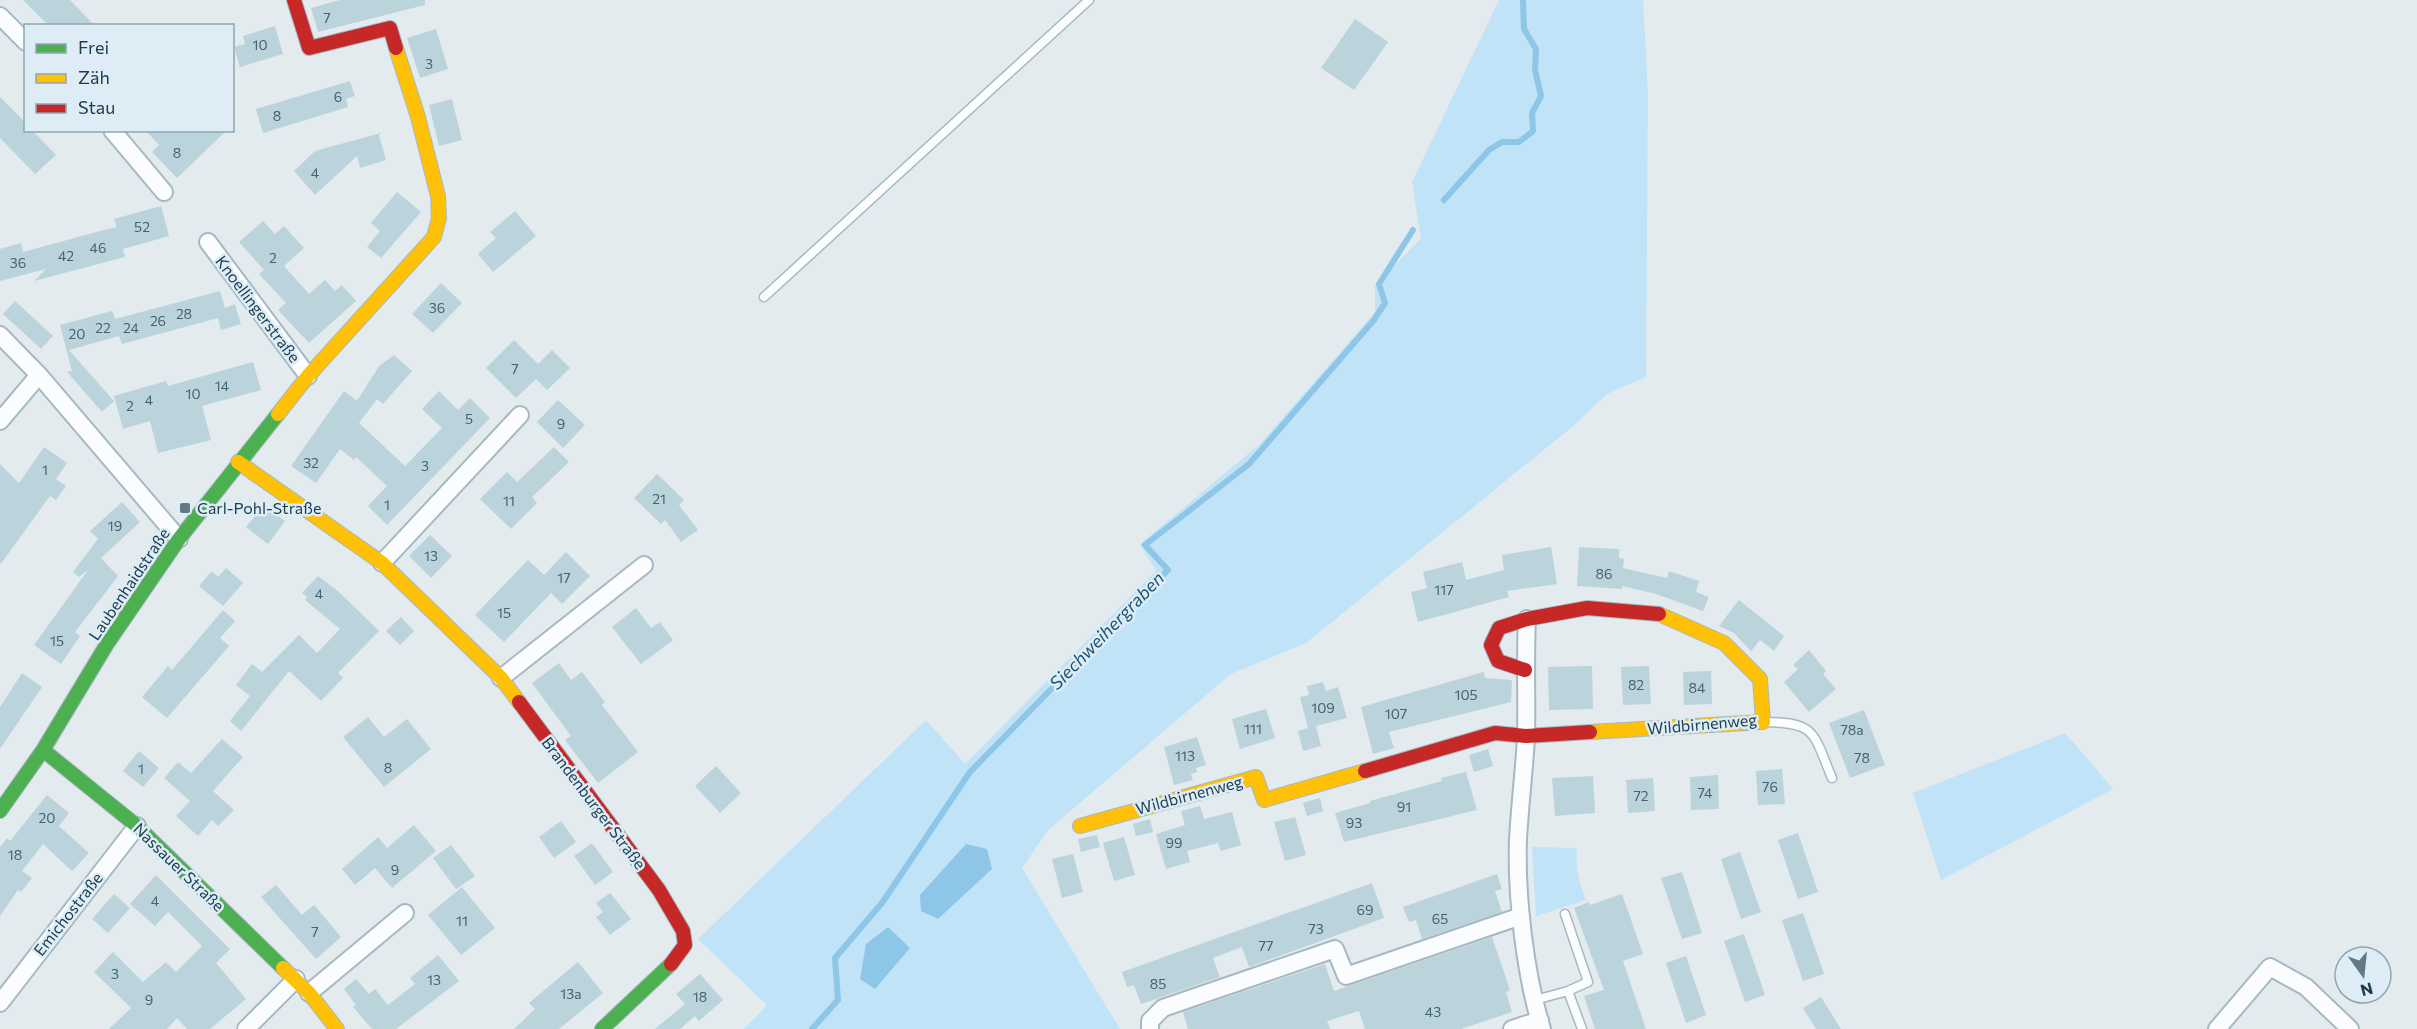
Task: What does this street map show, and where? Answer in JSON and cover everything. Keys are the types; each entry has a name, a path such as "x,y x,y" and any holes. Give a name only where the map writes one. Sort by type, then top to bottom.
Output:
{"street":[{"name":"Laubenhaidstraße","path":"0,811 43,750 107,644 179,539 308,376 434,237 439,218 438,196 418,117 390,28 309,48 294,0"},
{"path":"0,16 24,40"},
{"path":"114,132 164,192"},
{"name":"Knoellingerstraße","path":"208,242 308,376"},
{"path":"0,335 39,375 179,539"},
{"path":"0,421 39,375"},
{"path":"382,563 520,415"},
{"name":"Brandenburger Straße","path":"238,462 382,563 501,678 659,890 683,931 685,945 675,960 602,1029"},
{"path":"501,678 644,564"},
{"name":"Wildbirnenweg","path":"1080,826 1257,777 1264,800 1495,733 1526,736 1763,723 1760,679 1724,643 1658,614 1587,608 1527,619 1499,628 1491,645 1498,661 1524,670"},
{"path":"1512,1029 1541,1024 1521,916 1518,841 1526,736 1524,670 1527,619"},
{"name":"Nassauer Straße","path":"43,750 137,826 296,979 337,1029"},
{"name":"Emichostraße","path":"0,1003 137,826"},
{"path":"309,993 405,913"},
{"path":"1150,1029 1150,1021 1163,1008 1335,949 1346,976 1521,916"},
{"path":"2217,1029 2270,967 2306,987 2350,1029"},
{"path":"246,1029 296,979"}],"lane":[{"path":"764,297 1089,0"},
{"path":"1763,723 1790,722 1803,726 1816,741 1832,778"},
{"path":"1535,1000 1588,982 1565,914"},
{"path":"1568,990 1582,1029"}],"shaded area":[{"path":"1499,0 1643,0 1648,93 1646,377 1607,394 1572,427 1306,643 1231,674 1048,830 1022,868 1120,1029 744,1029 767,1005 698,939 926,720 965,764 1156,571 1140,544 1260,444 1375,312 1375,285 1421,239 1412,182"},
{"path":"2065,733 2113,789 1941,880 1913,793"},
{"path":"966,844 987,849 992,869 938,919 921,911 920,895"},
{"path":"1532,847 1577,848 1578,874 1586,900 1536,916"},
{"path":"888,927 910,948 875,989 860,979 866,944"}],"building":[{"path":"23,0 70,0 93,24 47,24"},
{"path":"340,0 425,0 425,5 318,32 311,8"},
{"path":"1355,19 1388,42 1354,90 1321,68"},
{"path":"275,26 283,54 240,67 234,47 245,44 243,36"},
{"path":"436,29 448,69 420,78 407,38"},
{"path":"350,81 355,96 346,99 348,107 263,133 256,109"},
{"path":"0,97 24,121 24,132 34,132 56,155 35,174 0,138"},
{"path":"452,99 462,140 439,146 429,105"},
{"path":"147,132 225,132 177,178 152,152 159,145"},
{"path":"381,133 379,135 386,160 360,168 357,156 315,195 294,171 315,151"},
{"path":"397,192 421,212 381,258 367,247 380,231 371,223"},
{"path":"161,206 169,236 123,249 125,257 34,281 46,269 0,281 0,249 21,243 23,252 117,227 114,219"},
{"path":"515,211 536,236 493,272 478,254 496,238 490,232"},
{"path":"263,221 275,234 284,226 304,248 284,266 309,294 325,280 335,291 342,285 356,301 309,343 278,310 286,303 259,274 264,270 239,242"},
{"path":"441,283 462,303 433,333 412,314"},
{"path":"220,291 225,308 235,304 241,324 221,330 218,318 122,344 119,336 69,350 114,401 102,412 67,372 72,371 60,325 112,311 115,319"},
{"path":"15,301 53,336 41,349 3,314"},
{"path":"514,340 538,364 552,350 570,368 547,390 536,379 516,398 486,368"},
{"path":"394,355 412,371 383,404 377,399 359,423 405,466 442,428 422,409 439,391 458,410 470,398 490,418 387,525 368,506 387,486 356,457 354,460 340,449 316,483 291,466 344,391 357,401 379,366"},
{"path":"253,362 261,390 202,406 211,440 158,453 150,421 123,429 114,396 166,381 168,386"},
{"path":"558,400 585,425 563,448 537,422"},
{"path":"44,447 67,463 56,479 66,486 56,500 50,496 0,565 0,464 19,483"},
{"path":"554,447 569,462 532,497 537,503 511,529 480,499 507,472 517,482"},
{"path":"657,474 684,500 679,505 698,530 681,542 665,520 661,524 634,498"},
{"path":"122,502 140,522 101,558 118,576 75,632 80,636 61,664 34,645 88,570 79,577 73,572 98,539 90,531"},
{"path":"264,505 285,521 268,544 246,527"},
{"path":"430,535 452,556 431,578 409,556"},
{"path":"1551,547 1557,584 1507,591 1509,597 1418,622 1411,592 1427,588 1423,572 1462,562 1466,580 1504,570 1502,555"},
{"path":"1579,547 1619,549 1619,558 1624,559 1623,568 1667,578 1669,571 1699,581 1696,592 1709,597 1703,611 1656,594 1622,586 1622,589 1577,586"},
{"path":"566,552 590,576 562,604 551,593 504,642 475,615 528,560 544,575"},
{"path":"226,568 243,583 223,606 199,586 212,571 218,577"},
{"path":"318,576 339,592 379,631 338,673 343,678 321,701 289,671 241,731 230,721 250,696 236,685 252,664 262,672 299,635 317,653 340,629 305,600 307,597 302,593"},
{"path":"1739,600 1784,636 1774,651 1760,640 1751,651 1734,633 1719,626"},
{"path":"636,608 651,628 660,622 673,640 641,664 612,627"},
{"path":"223,610 235,621 220,638 229,646 167,718 142,697 168,666 172,670"},
{"path":"401,617 414,631 400,645 386,631"},
{"path":"1809,650 1826,671 1823,674 1836,689 1809,712 1784,682 1798,669 1793,665"},
{"path":"559,663 571,680 582,672 605,702 602,705 638,752 598,783 565,740 571,736 532,683"},
{"path":"1592,666 1593,709 1549,710 1548,667"},
{"path":"1649,666 1651,704 1623,705 1621,667"},
{"path":"1711,671 1712,704 1684,705 1683,672"},
{"path":"1484,672 1485,678 1512,680 1511,702 1389,732 1394,748 1373,754 1361,707"},
{"path":"22,673 42,687 0,749 0,707"},
{"path":"1323,682 1326,691 1338,687 1347,718 1316,726 1321,746 1303,751 1298,731 1308,728 1300,697 1309,695 1307,686"},
{"path":"1266,709 1275,738 1240,749 1232,719"},
{"path":"1864,710 1885,765 1850,778 1829,723"},
{"path":"368,717 384,737 407,719 431,749 384,787 343,737"},
{"path":"1197,737 1206,765 1196,768 1197,772 1191,774 1193,780 1174,785 1164,747"},
{"path":"222,739 243,757 213,791 234,810 218,826 212,820 198,836 176,816 190,801 164,778 178,762 191,773"},
{"path":"1488,749 1493,766 1474,772 1469,755"},
{"path":"139,751 159,768 143,787 123,771"},
{"path":"716,766 741,793 720,813 695,786"},
{"path":"1782,769 1785,804 1758,805 1756,771"},
{"path":"1466,772 1477,810 1344,842 1335,813"},
{"path":"1718,775 1719,809 1691,810 1690,777"},
{"path":"1593,776 1595,813 1555,816 1552,778"},
{"path":"1653,778 1655,811 1628,813 1626,780"},
{"path":"47,795 69,813 59,826 89,853 72,871 43,844 22,871 32,878 21,892 18,890 0,916 0,847 7,838 10,841"},
{"path":"1320,798 1323,811 1307,816 1303,803"},
{"path":"1200,806 1204,819 1232,812 1241,845 1221,851 1218,843 1187,851 1190,862 1166,869 1156,834 1185,825 1181,811"},
{"path":"1295,817 1306,855 1285,861 1274,822"},
{"path":"1150,819 1153,832 1136,836 1133,824"},
{"path":"561,821 576,842 554,858 539,837"},
{"path":"414,825 436,851 392,888 375,868 355,885 342,869 378,837 387,848"},
{"path":"1798,833 1818,892 1798,899 1778,840"},
{"path":"1097,835 1100,847 1081,852 1078,839"},
{"path":"1124,837 1135,875 1114,881 1103,843"},
{"path":"592,843 613,872 595,885 574,856"},
{"path":"451,845 475,876 456,889 433,858"},
{"path":"1740,852 1761,912 1741,919 1721,859"},
{"path":"1073,854 1083,892 1062,898 1052,859"},
{"path":"1682,872 1702,933 1682,939 1661,878"},
{"path":"1497,874 1502,889 1495,891 1502,912 1422,939 1416,920 1409,922 1403,907"},
{"path":"156,875 230,949 216,963 246,999 210,1029 187,1029 177,1018 167,1029 109,1029 131,1008 94,972 113,952 143,982 166,962 176,972 202,946 168,912 155,926 130,904"},
{"path":"1372,883 1384,918 1249,967 1242,947 1213,958 1220,977 1141,1004 1134,985 1127,987 1122,972"},
{"path":"276,885 302,915 314,905 341,937 316,959 261,897"},
{"path":"462,887 495,928 461,955 428,915"},
{"path":"610,893 631,919 610,935 596,917 603,912 596,903"},
{"path":"114,894 130,908 108,933 92,919"},
{"path":"1622,894 1643,954 1623,961 1646,1029 1595,1029 1584,996 1604,990 1574,908"},
{"path":"1803,913 1824,974 1803,981 1782,920"},
{"path":"1744,934 1765,995 1745,1002 1724,941"},
{"path":"1492,937 1510,990 1506,992 1512,1012 1461,1029 1365,1029 1359,1011 1327,1021 1330,1029 1188,1029 1183,1012 1325,964 1334,991"},
{"path":"438,955 459,981 396,1029 372,1029 353,1007 356,1005 344,989 356,979 369,994 375,989 388,1005 415,984 410,978"},
{"path":"1686,956 1706,1015 1686,1023 1666,963"},
{"path":"578,962 603,993 559,1029 514,1029 535,1009 529,1003"},
{"path":"700,974 723,1000 699,1021 695,1016 680,1029 655,1029 685,1004 676,994"},
{"path":"1821,997 1841,1029 1816,1029 1803,1008"}],"waterway":[{"name":"Siechweihergraben","path":"1444,200 1489,150 1502,142 1519,142 1533,131 1532,113 1541,96 1535,70 1536,49 1524,29 1523,0"},
{"name":"Siechweihergraben","path":"812,1029 838,1000 835,958 882,903 970,772 1168,570 1145,545 1249,464 1374,320 1385,303 1379,284 1413,230"}],"traffic: fast":[{"path":"0,811 43,750 107,644 179,539 278,414"},
{"path":"43,750 137,826 283,968"},
{"path":"602,1029 671,964"}],"traffic: slow":[{"path":"278,414 308,376 434,237 439,218 438,196 418,117 396,48"},
{"path":"238,462 382,563 501,678 519,702"},
{"path":"1590,732 1763,722 1760,679 1724,643 1659,614"},
{"path":"1080,826 1256,777 1264,800 1365,771"},
{"path":"283,968 309,993 337,1029"}],"traffic: jam":[{"path":"294,0 309,48 390,28 396,48"},
{"path":"1525,670 1498,661 1491,645 1499,628 1527,619 1587,608 1659,614"},
{"path":"519,702 659,890 683,931 685,945 671,964"},
{"path":"1365,771 1495,733 1526,736 1590,732"}],"place":[{"name":"Carl-Pohl-Straße","path":"185,508"}]}
